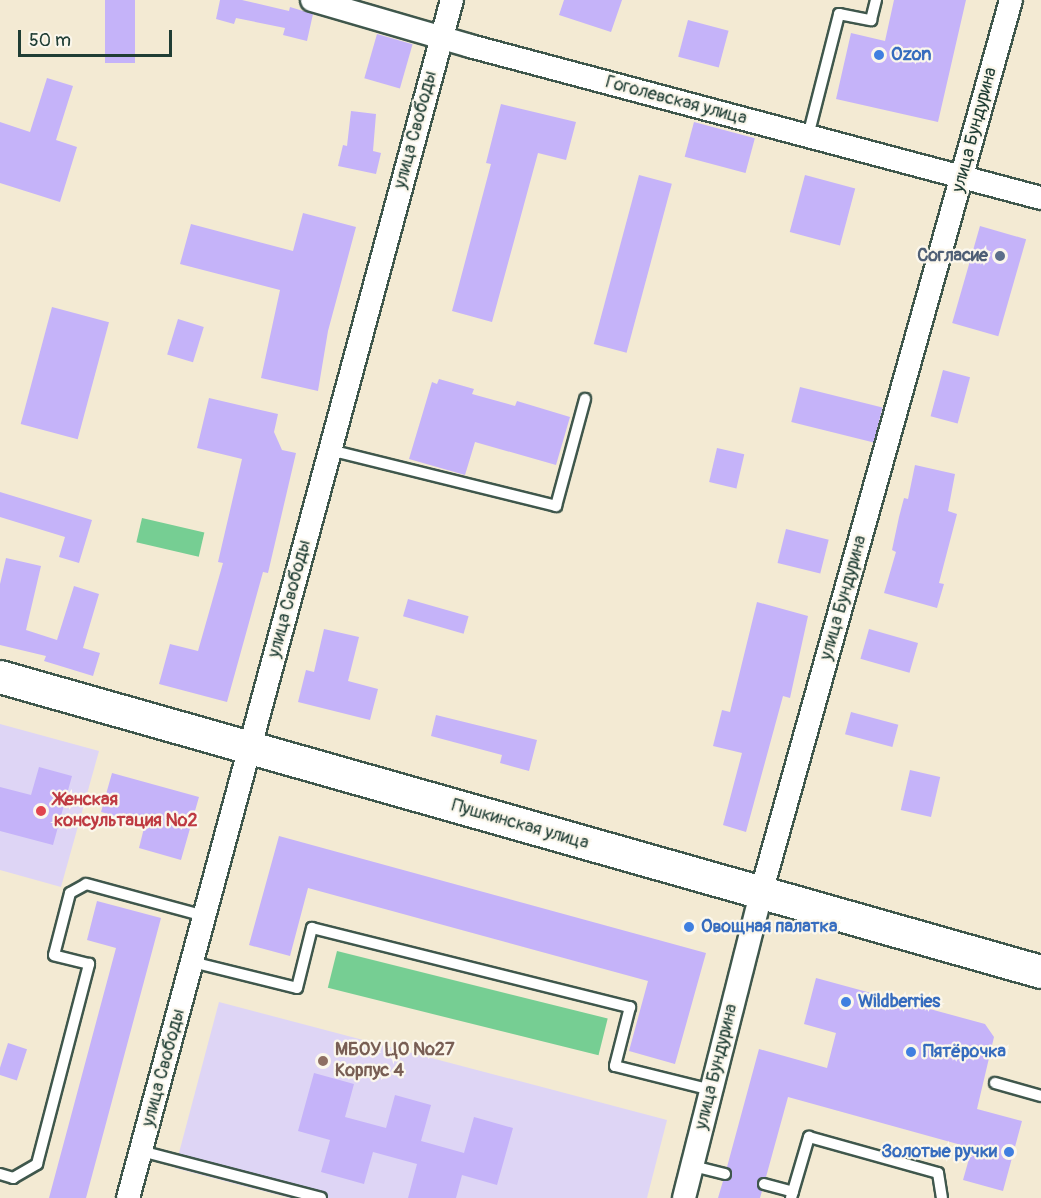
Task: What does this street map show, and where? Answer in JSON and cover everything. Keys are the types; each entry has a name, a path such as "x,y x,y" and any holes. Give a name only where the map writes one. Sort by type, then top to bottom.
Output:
{"street":[{"name":"Гоголевская улица","path":"312,0 441,37 1041,198"},
{"name":"улица Свободы","path":"128,1198 452,0"},
{"name":"улица Бундурина","path":"684,1198 761,893 1011,0"},
{"name":"Пушкинская улица","path":"0,677 1041,972"}],"lane":[{"path":"808,136 839,14 871,20 876,0"},
{"path":"330,450 556,506 585,399"},
{"path":"0,1174 13,1178 36,1164 89,964 54,955 70,893 86,884 205,916"},
{"path":"192,962 297,988 312,928 630,1007 615,1066 711,1090"},
{"path":"995,1083 1041,1096"},
{"path":"764,1184 792,1195 809,1137 938,1173 942,1198"},
{"path":"141,1151 321,1198"},
{"path":"693,1166 725,1174"}],"shaded area":[{"name":"Женская консультация №2","path":"0,724 99,751 61,887 0,870"},
{"name":"МБОУ ЦО №27 Корпус 4","path":"219,1002 667,1120 647,1198 290,1198 175,1168"}],"green space":[{"path":"142,518 204,532 199,557 136,542"},
{"path":"337,951 608,1018 599,1055 328,988"}],"building":[{"path":"105,0 135,0 135,63 105,63"},
{"path":"220,0 242,0 289,11 290,7 313,14 307,41 283,35 285,28 236,18 234,24 216,19"},
{"path":"564,0 622,0 611,32 559,15"},
{"path":"894,0 966,0 938,122 836,99 851,33 885,41"},
{"path":"688,20 729,31 719,68 678,57"},
{"path":"377,34 413,44 400,88 364,78"},
{"path":"47,78 73,86 56,140 77,147 60,202 0,183 0,122 30,132"},
{"path":"501,104 576,122 566,160 538,153 492,322 452,311 491,164 486,163"},
{"path":"351,111 376,114 373,151 381,153 376,174 338,166 343,145 347,146"},
{"path":"694,122 755,138 746,173 685,157"},
{"path":"639,175 672,184 627,353 594,344"},
{"path":"805,175 855,188 840,245 790,232"},
{"path":"303,213 356,227 328,331 318,391 261,378 280,290 180,264 191,224 293,251"},
{"path":"980,226 1026,239 998,336 952,323"},
{"path":"52,307 109,322 78,439 21,424"},
{"path":"178,319 204,327 193,362 167,354"},
{"path":"943,370 970,377 958,424 931,416"},
{"path":"439,379 474,389 472,394 515,406 517,401 570,417 556,465 475,442 465,475 409,459 432,382 437,384"},
{"path":"800,387 882,408 874,442 791,422"},
{"path":"209,398 278,414 274,432 282,450 296,453 268,573 263,572 227,702 159,684 170,644 198,651 223,563 218,562 242,459 197,448"},
{"path":"717,448 744,454 736,488 709,482"},
{"path":"915,465 955,474 948,511 957,514 939,583 944,584 937,608 884,593 896,552 892,550 899,517 904,498 908,499"},
{"path":"0,492 92,520 79,563 59,557 65,537 0,517"},
{"path":"786,529 829,540 820,574 778,563"},
{"path":"6,558 41,566 26,630 57,640 74,586 99,594 83,648 100,653 93,676 44,661 46,656 0,645 0,584"},
{"path":"408,599 469,616 464,634 403,616"},
{"path":"757,602 808,616 790,698 783,696 746,832 723,825 742,753 713,746 722,710 730,712"},
{"path":"324,629 359,637 348,681 378,689 370,720 298,702 306,670 314,672"},
{"path":"869,629 918,643 909,673 860,659"},
{"path":"851,712 898,725 892,747 845,734"},
{"path":"436,715 537,740 529,771 500,763 502,755 431,736"},
{"path":"39,767 72,776 53,845 0,831 0,787 31,795"},
{"path":"910,770 940,777 931,817 901,810"},
{"path":"112,773 199,797 181,860 139,848 145,824 101,812"},
{"path":"279,836 706,953 675,1064 629,1051 648,981 308,888 290,956 249,945"},
{"path":"97,901 161,918 86,1198 49,1198 116,948 87,940"},
{"path":"816,978 985,1024 994,1037 977,1109 1022,1121 1003,1191 963,1180 972,1148 788,1097 766,1177 757,1183 762,1191 760,1198 718,1198 723,1181 732,1176 727,1167 759,1049 827,1068 836,1033 804,1024"},
{"path":"8,1043 27,1049 17,1081 0,1075 0,1068"},
{"name":"МБОУ ЦО №27 Корпус 4","path":"314,1073 354,1084 345,1117 386,1128 395,1095 431,1105 421,1141 464,1153 474,1117 513,1128 497,1185 462,1175 456,1198 408,1198 417,1164 373,1152 364,1184 321,1172 330,1140 298,1131"}],"place":[{"name":"Ozon","path":"879,55"},
{"name":"Согласие","path":"1000,256"},
{"name":"Женская консультация №2","path":"41,811"},
{"name":"Овощная палатка","path":"689,927"},
{"name":"Wildberries","path":"846,1002"},
{"name":"Пятёрочка","path":"911,1052"},
{"name":"МБОУ ЦО №27 Корпус 4","path":"323,1061"},
{"name":"Золотые ручки","path":"1009,1152"}]}
